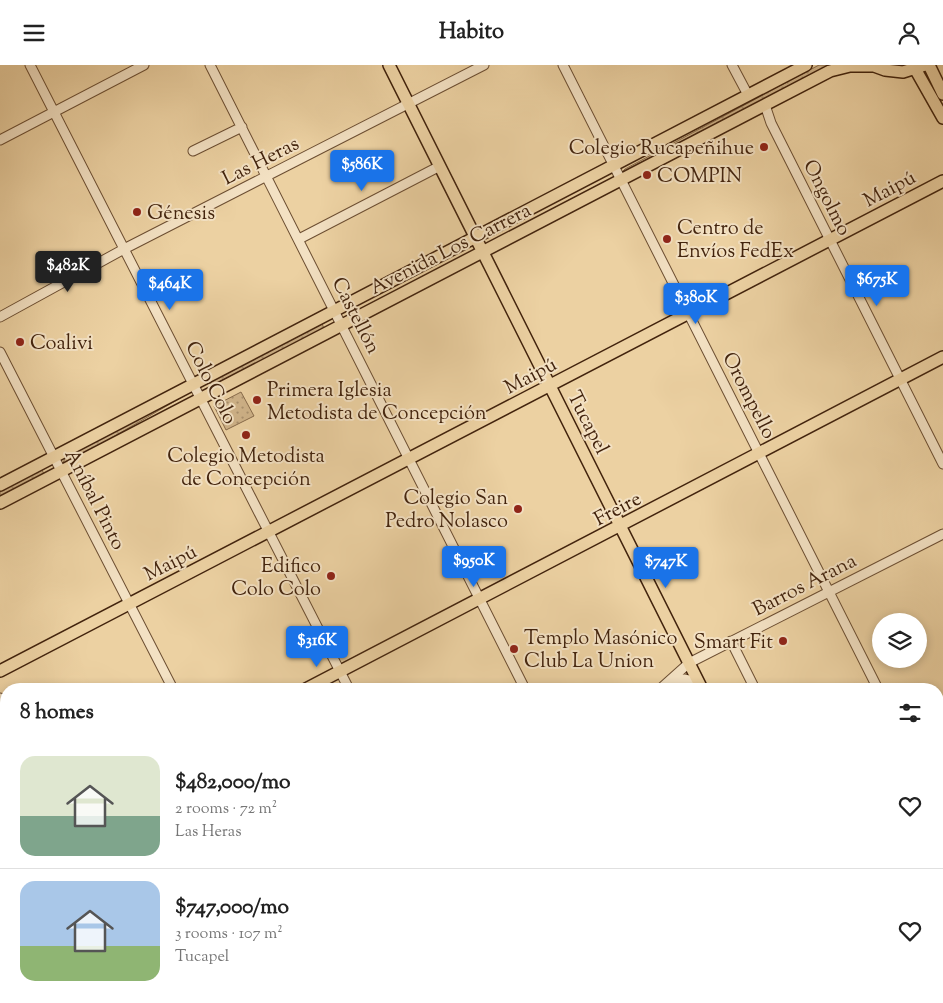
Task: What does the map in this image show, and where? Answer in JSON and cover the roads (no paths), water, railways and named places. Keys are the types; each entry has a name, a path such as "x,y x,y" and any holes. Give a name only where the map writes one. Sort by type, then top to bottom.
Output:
{"main road":[{"name":"Tucapel","path":"389,65 699,683"},
{"name":"Avenida Los Carrera","path":"0,485 806,65"},
{"name":"Avenida Los Carrera","path":"0,503 836,69 874,65 891,71 918,67"},
{"path":"929,65 943,94"},
{"path":"918,67 943,118"},
{"name":"Maipú","path":"0,671 943,181"},
{"name":"Freire","path":"317,683 481,600 943,357"}],"street":[{"name":"Colo Colo","path":"30,65 345,683"},
{"path":"0,140 144,65"},
{"name":"Castellón","path":"210,65 523,683"},
{"name":"Las Heras","path":"0,317 124,249 484,65"},
{"name":"Orompello","path":"563,65 875,683"},
{"path":"732,65 748,95"},
{"name":"Ongolmo","path":"765,105 770,123 943,464"},
{"path":"193,151 242,127"},
{"path":"299,239 440,166"},
{"name":"Aníbal Pinto","path":"0,352 170,683"},
{"name":"Barros Arana","path":"667,683 689,663 943,534"},
{"path":"730,641 752,683"},
{"name":"Barros Arana","path":"672,683 680,679 691,683"}],"place":[{"name":"Colegio Rucapeñihue","path":"764,147"},
{"name":"COMPIN","path":"647,175"},
{"name":"Génesis","path":"137,212"},
{"name":"Centro de Envíos FedEx","path":"667,239"},
{"name":"Coalivi","path":"20,342"},
{"name":"Primera Iglesia Metodista de Concepción","path":"257,400"},
{"name":"Colegio Metodista de Concepción","path":"246,435"},
{"name":"Colegio San Pedro Nolasco","path":"518,509"},
{"name":"Edifico Colo Colo","path":"331,576"},
{"name":"Smart Fit","path":"783,641"},
{"name":"Templo Masónico Club La Union","path":"514,649"}]}
